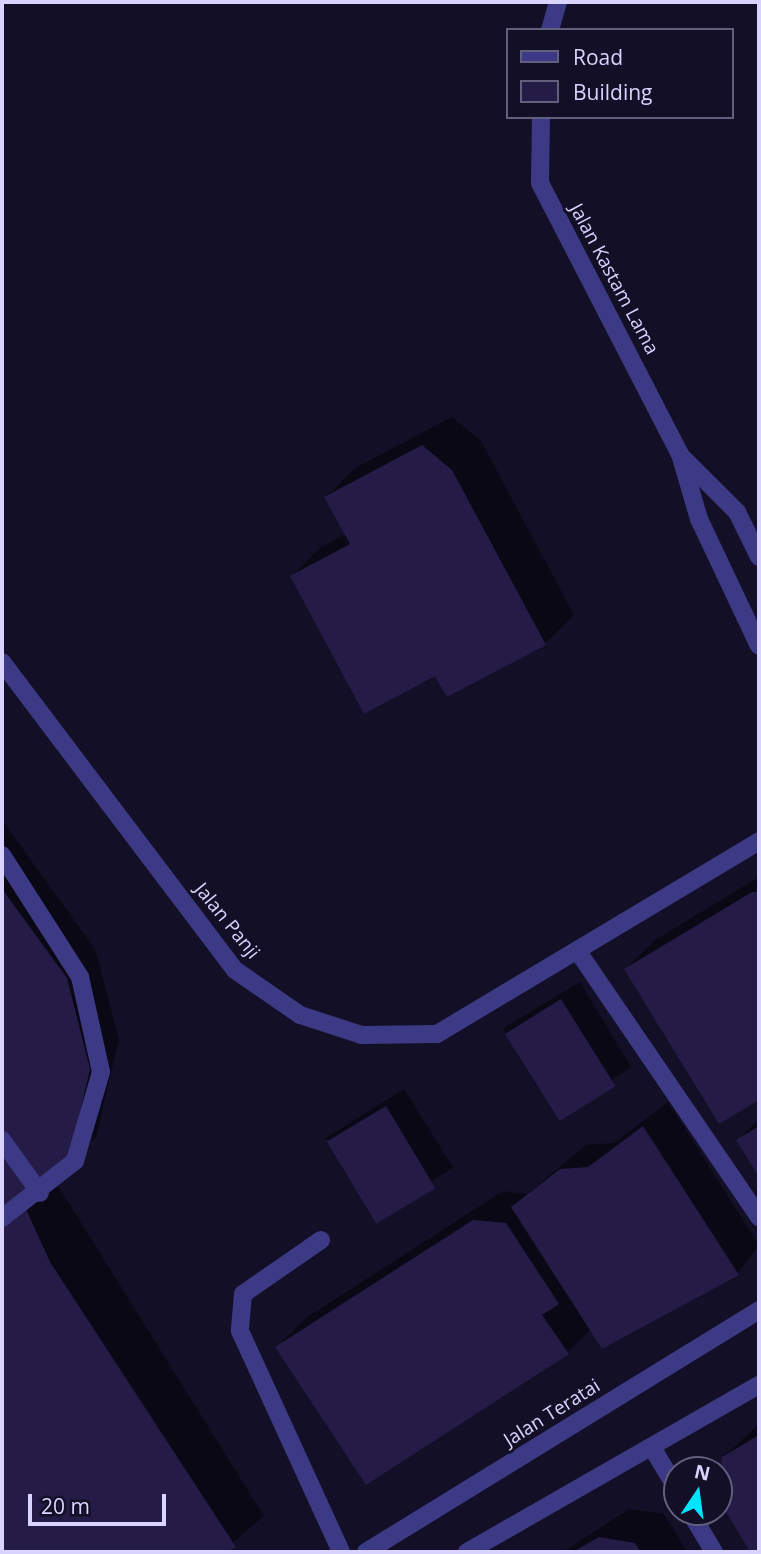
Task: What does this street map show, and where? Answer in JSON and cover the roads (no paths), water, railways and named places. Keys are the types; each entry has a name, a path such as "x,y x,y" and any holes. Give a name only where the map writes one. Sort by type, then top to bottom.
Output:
{"street":[{"path":"551,28 558,2"},
{"name":"Jalan Kastam Lama","path":"541,119 540,183 680,454 699,519 759,646"},
{"name":"Jalan Kastam Lama","path":"680,454 737,512 759,557"},
{"name":"Jalan Panji","path":"2,662 235,970 300,1015 362,1035 437,1034 579,953 759,841"},
{"path":"2,855 80,977 101,1072 75,1161 40,1193 2,1218"},
{"path":"579,953 759,1217"},
{"path":"2,1140 40,1193"},
{"path":"321,1240 243,1294 240,1331 341,1552"},
{"name":"Jalan Teratai","path":"366,1552 759,1310"},
{"path":"472,1551 653,1449 759,1385"},
{"path":"653,1449 663,1466"},
{"path":"699,1526 714,1552"}]}
